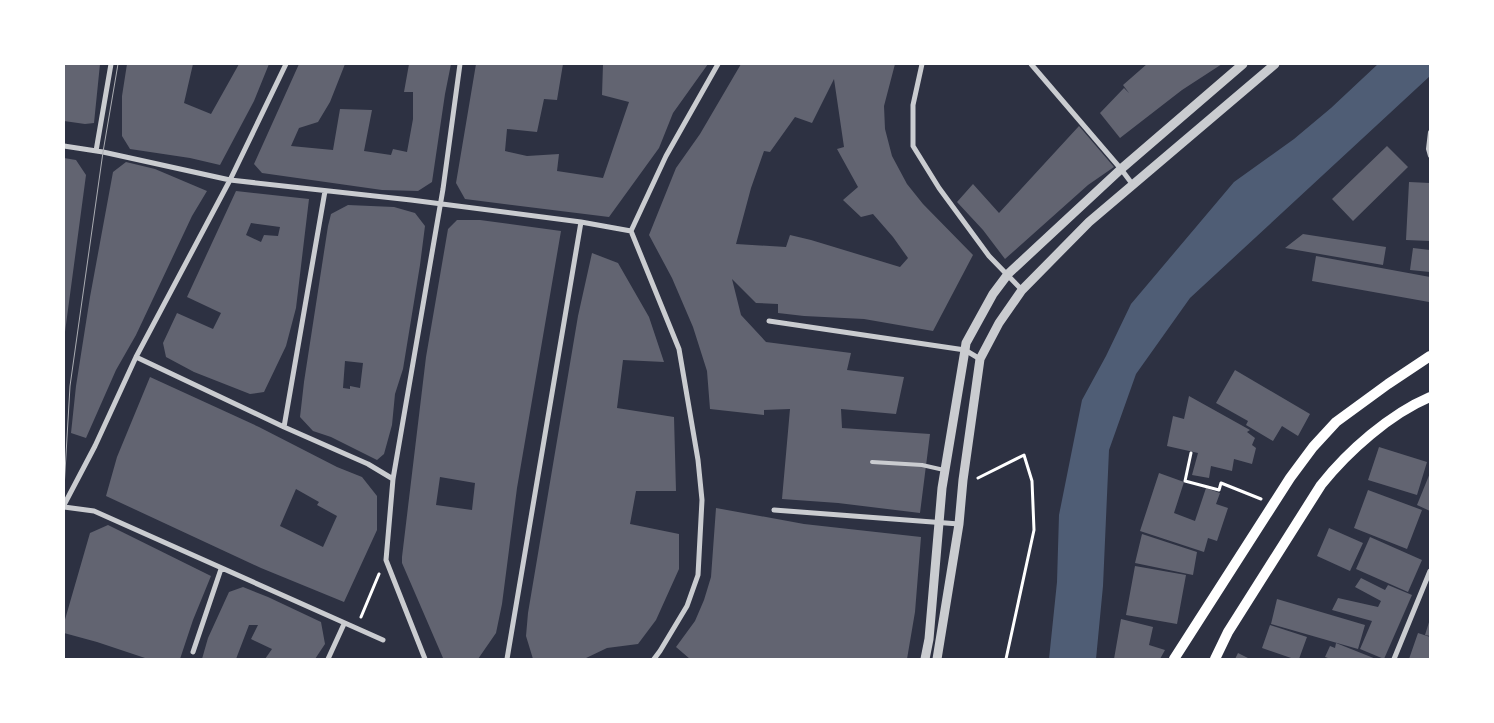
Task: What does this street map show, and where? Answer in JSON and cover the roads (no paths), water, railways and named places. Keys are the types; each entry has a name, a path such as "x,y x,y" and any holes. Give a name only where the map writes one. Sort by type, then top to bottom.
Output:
{"main road":[{"path":"1174,659 1272,505 1313,447 1336,422 1430,356"},
{"path":"1215,659 1228,632 1321,485 1336,467 1397,414 1430,397"}],"street":[{"path":"96,151 111,64"},
{"path":"286,64 230,180 136,357 95,446 64,506 94,511 383,640"},
{"path":"425,659 386,560 393,479 441,204 460,64"},
{"path":"654,659 687,606 698,575 702,500 698,460 679,349 631,231 666,156 718,64"},
{"path":"922,64 913,106 914,146 939,188 989,256 1022,290"},
{"path":"1031,64 1134,185"},
{"path":"924,659 930,640 944,470 966,344 993,294 1008,274 1121,169 1243,64"},
{"path":"937,659 960,524 963,480 980,360 999,323 1022,290 1089,222 1271,65"},
{"path":"64,146 96,151 230,180 441,204 581,222 631,231"},
{"path":"284,428 326,192"},
{"path":"507,659 581,222"},
{"path":"769,321 964,350 980,360"},
{"path":"136,357 284,428 368,464 393,479"},
{"path":"774,510 960,524"},
{"path":"193,652 221,569"},
{"path":"1394,659 1430,571"},
{"path":"328,659 344,624"}],"lane":[{"path":"1430,132 1428,149 1430,156"},
{"path":"872,462 922,465 944,470"}],"water":[{"path":"1378,64 1430,64 1430,76 1190,298 1136,374 1109,450 1103,586 1096,659 1049,659 1057,582 1059,515 1082,400 1131,304 1234,182 1294,139 1331,108"}],"tram line":[{"path":"64,489 70,386 103,152 118,64"}]}
